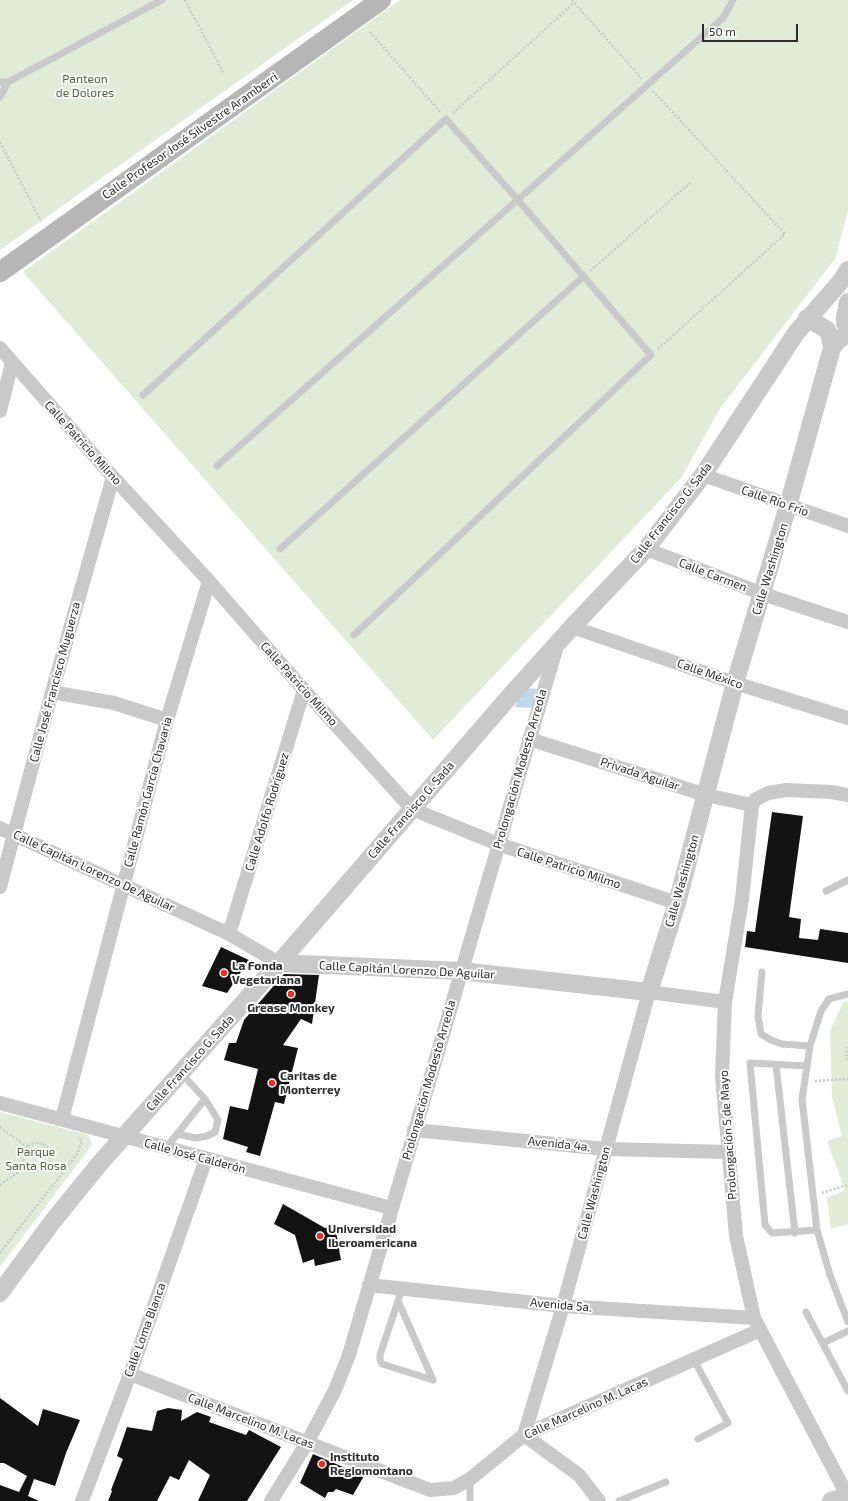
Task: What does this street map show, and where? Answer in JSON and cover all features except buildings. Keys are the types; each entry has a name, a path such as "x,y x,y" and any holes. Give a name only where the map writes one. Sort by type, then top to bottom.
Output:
{"main road":[{"name":"Calle Profesor José Silvestre Aramberri","path":"0,272 381,0"}],"street":[{"name":"Calle Francisco G. Sada","path":"0,1293 53,1221 124,1137 279,963 510,696 557,646 572,627 646,549 703,475 807,318 842,280 848,270"},
{"path":"848,302 845,317 845,323 848,328"},
{"path":"807,318 823,326 827,330 830,336 832,348"},
{"path":"832,348 838,340 848,334"},
{"name":"Calle Washington","path":"524,1435 563,1306 649,992 677,903 735,683 763,594 832,348"},
{"name":"Calle Patricio Milmo","path":"0,349 113,477 209,581 304,690 412,809 498,844 677,903"},
{"path":"0,411 12,363"},
{"name":"Calle Río Frío","path":"703,475 848,526"},
{"name":"Calle José Francisco Muguerza","path":"0,887 52,692 113,477"},
{"name":"Calle Carmen","path":"646,549 763,594 848,622"},
{"name":"Calle Ramón García Chavaria","path":"62,1119 167,720 209,581"},
{"name":"Calle México","path":"572,627 735,683 848,718"},
{"name":"Prolongación Modesto Arreola","path":"271,1501 307,1443 335,1390 349,1355 557,646"},
{"name":"Calle Adolfo Rodríguez","path":"229,934 304,690"},
{"path":"52,692 114,704 167,720"},
{"name":"Privada Aguilar","path":"529,739 706,795 752,805"},
{"path":"752,805 756,799 768,793 786,790 831,792 848,795"},
{"name":"Prolongación 5 de Mayo","path":"752,805 742,899 725,1002 722,1076 727,1152 736,1236 757,1324 842,1497"},
{"name":"Calle Capitán Lorenzo De Aguilar","path":"0,828 229,934 279,963 461,971 725,1002"},
{"path":"308,928 305,938 305,947 314,964"},
{"name":"Calle José Calderón","path":"0,1103 391,1208"},
{"name":"Avenida 4a.","path":"414,1130 606,1149 727,1152"},
{"name":"Calle Loma Blanca","path":"82,1501 130,1374 206,1159"},
{"name":"Avenida 5a.","path":"369,1285 400,1295 563,1306 757,1324"},
{"name":"Calle Marcelino M. Lacas","path":"130,1374 430,1490 454,1488 470,1479 524,1435 694,1360 757,1324"},
{"path":"524,1435 578,1475 599,1501"}],"lane":[{"path":"0,82 8,82 162,0"},
{"path":"217,466 723,18 733,0"},
{"path":"0,97 8,82"},
{"path":"143,395 446,119 518,200 651,355 354,635"},
{"path":"280,549 584,276"},
{"path":"826,891 848,880"},
{"path":"762,972 758,1016 761,1034 782,1044 810,1046"},
{"path":"848,994 829,999 821,1011 810,1046 802,1099 817,1230 830,1275 848,1322"},
{"path":"807,1066 750,1064 765,1225 772,1233 795,1233 817,1230"},
{"path":"776,1065 795,1233"},
{"path":"178,1134 196,1138 207,1136 215,1132 218,1120 206,1099 180,1073"},
{"path":"166,1148 206,1099"},
{"path":"400,1295 433,1380 382,1364 380,1360 400,1295"},
{"path":"806,1312 848,1392"},
{"path":"823,1343 848,1331"},
{"path":"694,1360 728,1423 698,1438"},
{"path":"470,1479 470,1501"},
{"path":"619,1501 666,1482"}],"path":[{"path":"185,0 224,74"},
{"path":"572,0 785,234 651,355"},
{"path":"370,32 446,119 574,3"},
{"path":"0,142 41,221"},
{"path":"584,276 691,182"},
{"path":"848,1047 846,1054 848,1061"},
{"path":"805,1081 848,1080"},
{"path":"0,1127 27,1147"},
{"path":"0,1253 81,1149 82,1142 79,1138 72,1135"},
{"path":"35,1143 44,1145 50,1153 51,1159 49,1164 42,1171 32,1171 26,1167 23,1161 23,1154 27,1147 35,1143"},
{"path":"0,1185 26,1167"},
{"path":"814,1196 848,1185"}],"green space":[{"name":"Panteon de Dolores","path":"0,0 353,0 0,250"},
{"path":"400,0 848,0 848,210 835,259 721,407 681,478 433,740 23,272"},
{"path":"848,1001 848,1224 831,1229 827,1198 845,1190 827,1141 842,1136 832,1097 830,1031 843,1003"},
{"name":"Parque Santa Rosa","path":"0,1112 88,1135 92,1145 0,1267"}],"water":[{"path":"524,688 538,689 533,708 515,707"}],"place":[{"name":"La Fonda Vegetariana","path":"224,973"},
{"name":"Grease Monkey","path":"291,994"},
{"name":"Caritas de Monterrey","path":"272,1083"},
{"name":"Universidad Iberoamericana","path":"320,1236"},
{"name":"Instituto Regiomontano","path":"322,1464"}]}
